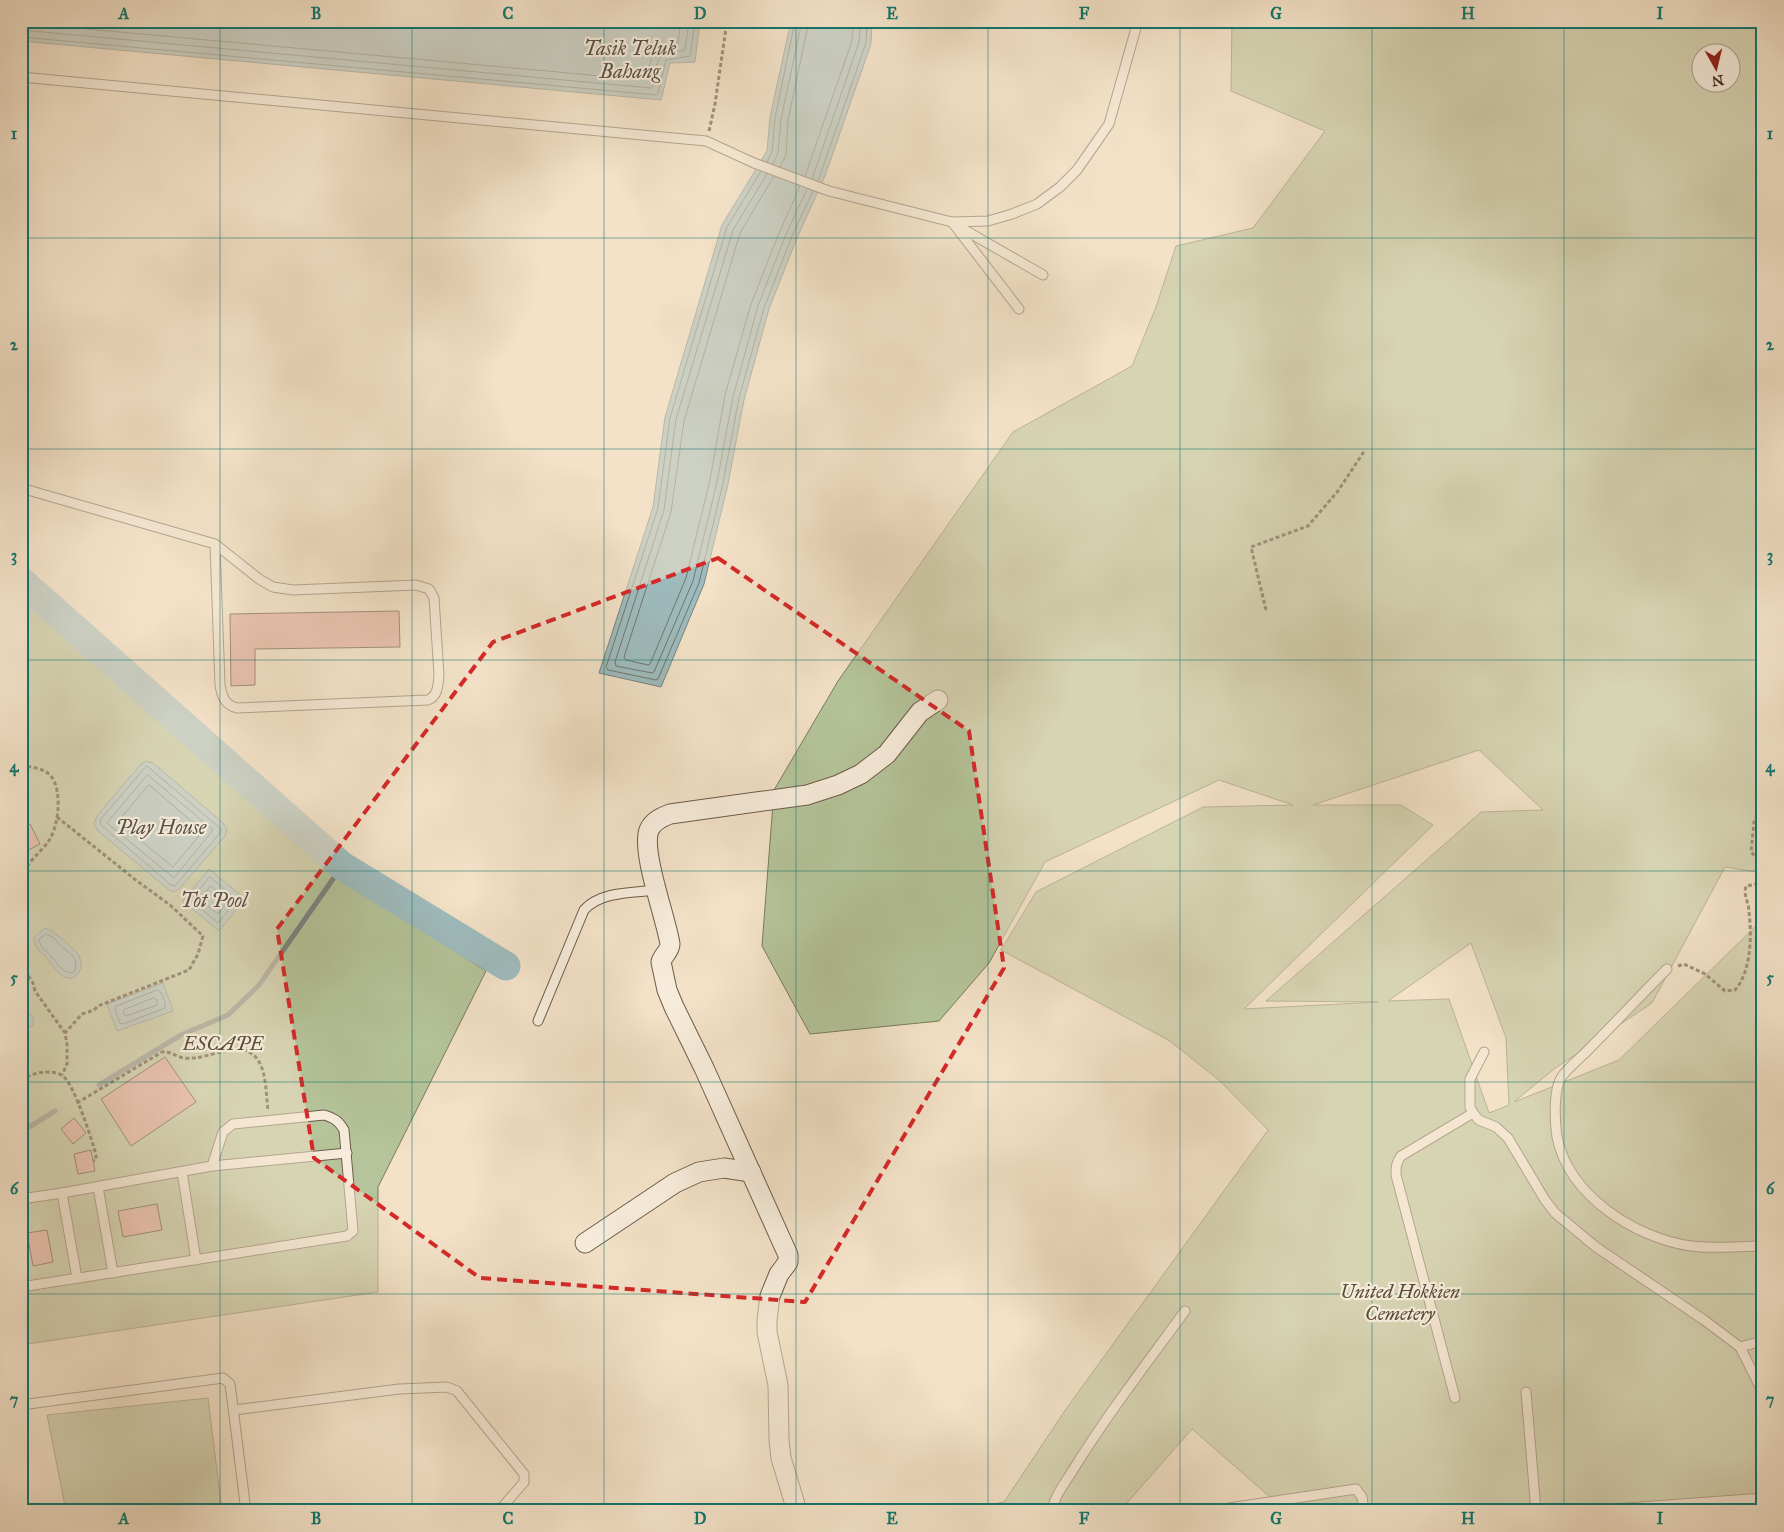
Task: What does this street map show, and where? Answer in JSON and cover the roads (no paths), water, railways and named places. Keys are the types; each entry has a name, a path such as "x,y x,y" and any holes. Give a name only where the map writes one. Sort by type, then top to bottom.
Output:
{"street":[{"path":"797,1511 781,1458 779,1391 767,1320 770,1296 779,1274 788,1262 788,1255 667,990 662,958 670,949 670,944 656,890 648,838 650,828 662,817 670,814 807,794 838,785 861,774 886,754 920,712 938,700"},
{"path":"585,1243 674,1183 699,1172 724,1168 751,1172"}],"lane":[{"path":"952,222 988,220 1012,214 1037,204 1060,187 1077,170 1109,124 1138,21"},
{"path":"21,77 706,141 754,163 829,191 952,222 1043,275"},
{"path":"952,222 1019,309"},
{"path":"21,488 215,544 259,579 273,587 292,590 416,585 429,589 434,598 439,675 434,696 428,700 237,708 227,704 220,685 215,544"},
{"path":"538,1022 584,910 588,905 601,898 610,896 656,890"},
{"path":"1667,969 1560,1078 1554,1109 1560,1149 1567,1166 1586,1192 1598,1204 1643,1231 1667,1241 1692,1246 1763,1246"},
{"path":"1484,1052 1470,1079 1470,1107 1479,1120 1496,1128 1508,1138 1544,1200 1555,1213 1612,1259 1704,1320 1740,1347 1763,1393"},
{"path":"1455,1398 1396,1175 1396,1162 1401,1156 1473,1112"},
{"path":"21,1287 347,1236 353,1229 344,1130 341,1123 335,1119 324,1115 233,1124 223,1132 212,1166"},
{"path":"21,1199 212,1166 347,1153"},
{"path":"182,1172 196,1260"},
{"path":"98,1186 113,1273"},
{"path":"62,1193 77,1278"},
{"path":"1052,1511 1059,1494 1084,1451 1124,1393 1186,1311"},
{"path":"1740,1347 1763,1341"},
{"path":"21,1405 223,1378 230,1384 246,1511"},
{"path":"234,1410 399,1389 442,1386 453,1388 476,1413 524,1474 524,1482 499,1511"},
{"path":"1526,1392 1536,1511"},
{"path":"1209,1511 1356,1489 1362,1497 1364,1511"},
{"path":"1586,1511 1763,1498"}],"water":[{"name":"Tasik Teluk Bahang","path":"21,21 700,21 695,62 670,63 661,100 21,41"},
{"path":"791,21 872,21 871,44 825,176 797,238 769,309 744,400 728,484 704,584 661,687 599,673 653,507 665,417 722,225 767,151 770,117"},
{"name":"Play House","path":"146,761 153,763 223,823 227,829 225,836 179,889 174,892 169,890 98,831 94,824 97,816 140,765"},
{"name":"Tot Pool","path":"209,869 245,899 219,931 183,901"},
{"path":"45,928 63,940 79,956 81,968 73,977 69,978 60,974 36,946 34,938"},
{"path":"163,983 173,1011 117,1031 107,1004"},
{"path":"21,1009 30,1014 34,1020 32,1026 21,1032"}],"waterway":[{"path":"21,581 342,866 506,966"},
{"path":"99,1085 181,1035 228,1015 259,985 342,866"},
{"path":"21,1132 55,1111"}],"park label":[{"name":"ESCAPE","path":"223,1043"},
{"name":"United Hokkien Cemetery","path":"1400,1302"}]}
